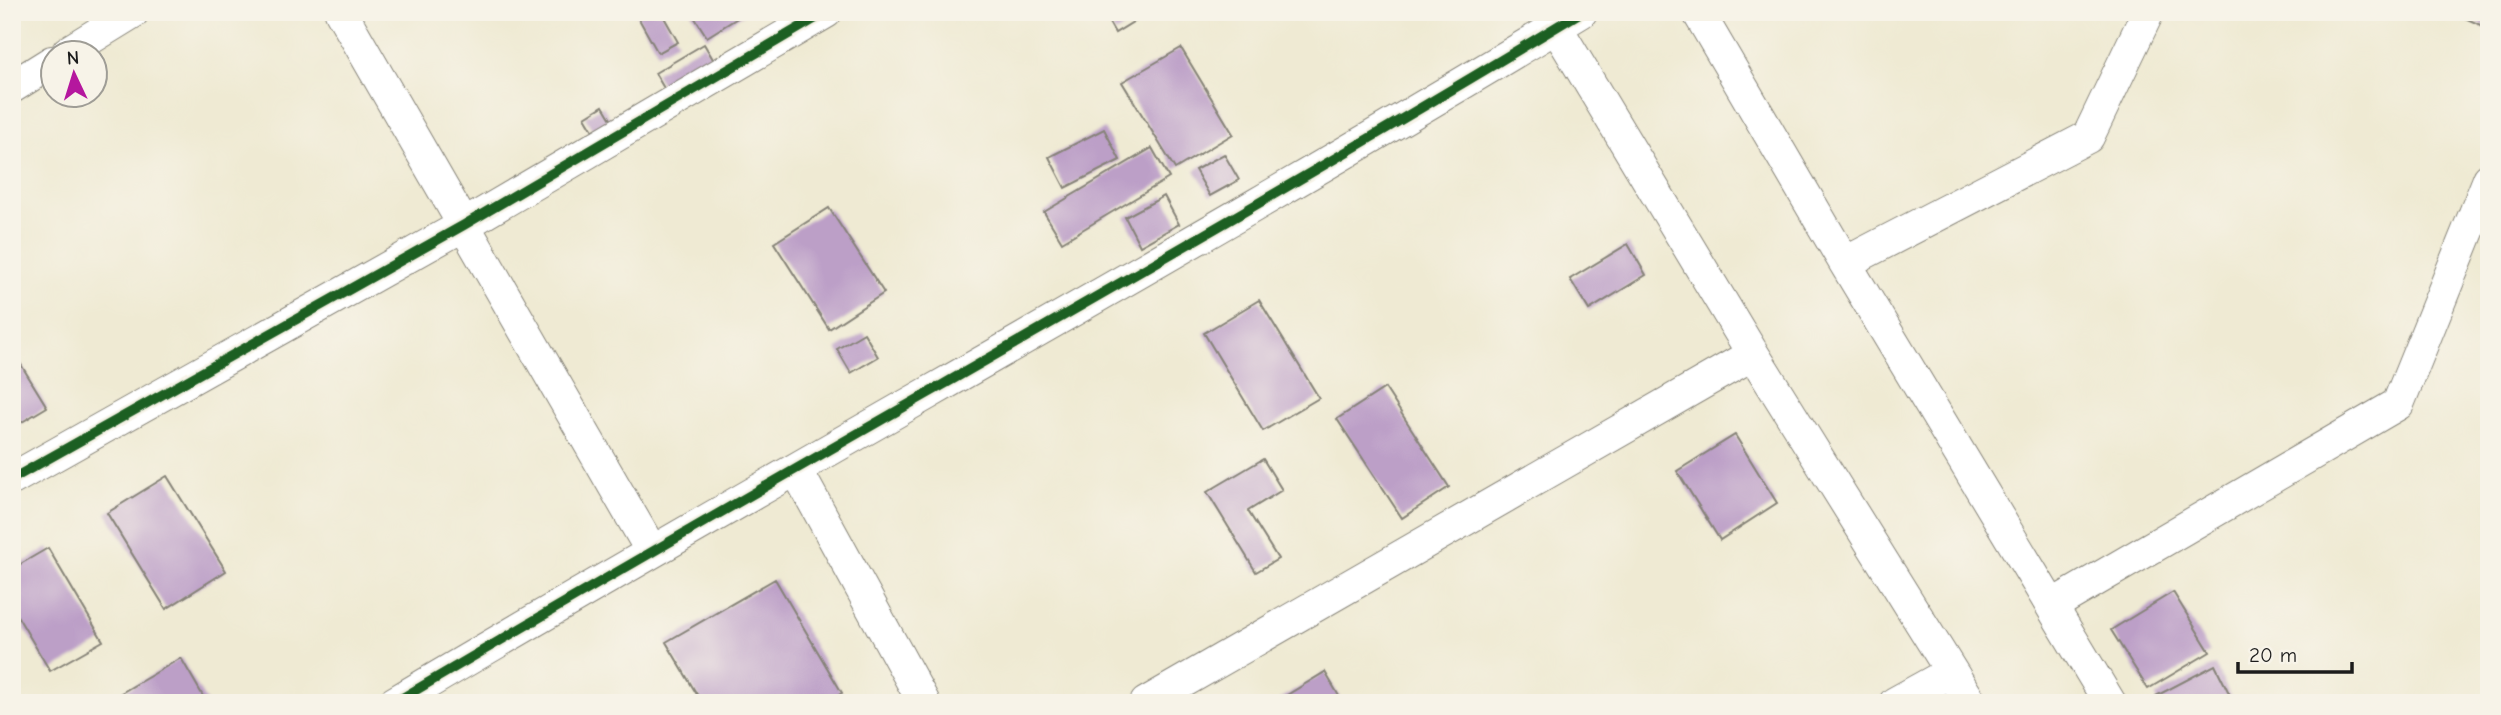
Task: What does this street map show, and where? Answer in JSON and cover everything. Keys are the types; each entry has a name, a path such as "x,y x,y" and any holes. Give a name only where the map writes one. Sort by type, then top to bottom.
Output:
{"street":[{"path":"91,38 133,12"},
{"path":"341,12 652,550"},
{"path":"12,479 464,225 826,12"},
{"path":"1698,12 1845,263 2110,703"},
{"path":"1845,263 2088,137 2148,12"},
{"path":"394,703 652,550 797,471 1561,17 1753,354 1970,703"},
{"path":"12,87 38,71"},
{"path":"2053,606 2398,404 2489,179"},
{"path":"1146,703 1753,354"},
{"path":"797,471 924,703"},
{"path":"1895,703 1951,672"}],"building":[{"path":"635,12 661,12 678,42 658,53"},
{"path":"691,12 747,12 707,37"},
{"path":"1103,12 1149,12 1115,33"},
{"path":"2452,12 2489,12 2489,29"},
{"path":"704,44 717,66 668,95 655,73"},
{"path":"1181,48 1233,134 1175,169 1122,82"},
{"path":"603,106 615,126 597,137 585,117"},
{"path":"1104,129 1120,160 1065,188 1049,157"},
{"path":"1152,148 1169,178 1062,242 1044,212"},
{"path":"1224,154 1239,180 1210,196 1195,170"},
{"path":"1164,196 1179,224 1140,246 1125,217"},
{"path":"829,208 884,293 829,329 774,243"},
{"path":"1628,244 1646,275 1589,310 1570,279"},
{"path":"1259,300 1319,398 1263,431 1204,333"},
{"path":"864,333 878,357 851,373 837,349"},
{"path":"12,350 47,407 12,428"},
{"path":"1385,388 1449,487 1402,518 1337,419"},
{"path":"1735,435 1777,503 1720,540 1677,471"},
{"path":"1263,459 1282,490 1248,511 1278,559 1256,572 1207,492"},
{"path":"167,476 226,571 166,609 107,513"},
{"path":"48,548 103,641 50,671 12,607 12,569"},
{"path":"775,579 842,693 825,703 702,703 666,642"},
{"path":"2173,592 2210,652 2148,689 2111,630"},
{"path":"181,658 207,703 104,703"},
{"path":"2215,665 2234,703 2159,703 2156,696"},
{"path":"1325,672 1343,703 1274,703"}],"cycle path":[{"path":"12,479 464,225 826,12"},
{"path":"394,703 1285,187 1581,12"}]}
